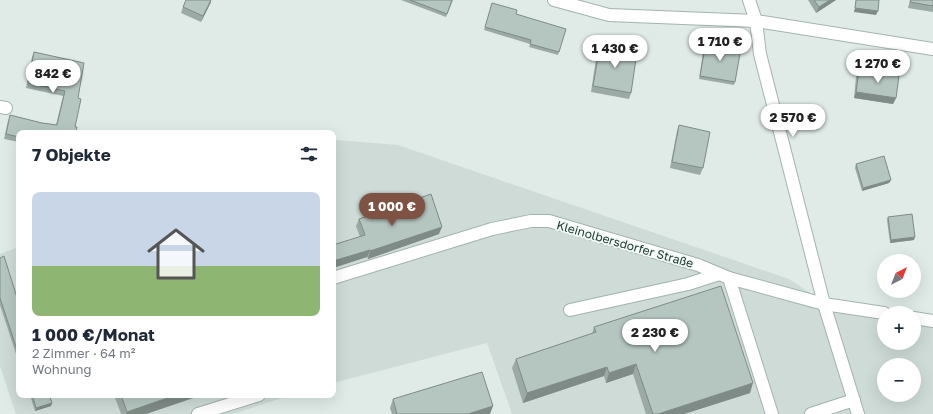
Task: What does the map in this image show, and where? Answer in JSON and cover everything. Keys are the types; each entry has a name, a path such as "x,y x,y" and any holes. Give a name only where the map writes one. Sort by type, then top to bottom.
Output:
{"street":[{"path":"554,0 609,15 756,21 933,49"},
{"path":"749,0 756,21 760,54 824,304 855,409 811,414"},
{"name":"Kleinolbersdorfer Straße","path":"336,277 492,229 531,221 549,221 698,265 724,276 824,304 877,312"},
{"path":"570,310 724,276 772,414"},
{"path":"921,319 933,321"},
{"path":"198,414 249,398"}],"shaded area":[{"path":"336,140 398,145 789,279 838,311 877,318 877,350 921,350 921,324 933,326 933,414 512,414 487,343 336,382"},
{"path":"16,248 16,398 282,398 233,414 16,414 0,366 0,254"}],"building":[{"path":"186,0 211,0 203,16 183,7"},
{"path":"410,0 452,0 447,14"},
{"path":"814,0 830,0 819,7"},
{"path":"856,0 879,0 878,11 855,8"},
{"path":"911,0 933,0 933,6 910,2"},
{"path":"492,3 517,10 516,14 566,29 559,52 530,44 531,40 485,27"},
{"path":"706,42 741,48 735,82 700,76"},
{"path":"600,46 637,52 631,93 593,86"},
{"path":"34,52 84,63 78,98 81,99 75,127 77,127 76,130 16,130 16,136 6,134 10,115 57,125 65,91 28,83"},
{"path":"859,71 899,76 896,98 856,92"},
{"path":"679,125 710,132 703,168 672,162"},
{"path":"884,156 891,180 863,188 856,164"},
{"path":"431,194 442,227 370,251 336,260 336,244 365,235 359,219"},
{"path":"912,214 915,237 891,240 888,217"},
{"path":"4,256 16,294 16,347 0,298 0,258"},
{"path":"721,286 753,383 658,414 653,414 636,364 609,373 607,367 527,393 516,359 596,332 594,327"},
{"path":"482,372 493,406 468,414 397,414 393,399"},
{"path":"33,398 50,398 52,403 36,408"},
{"path":"122,398 167,398 127,412"}]}
